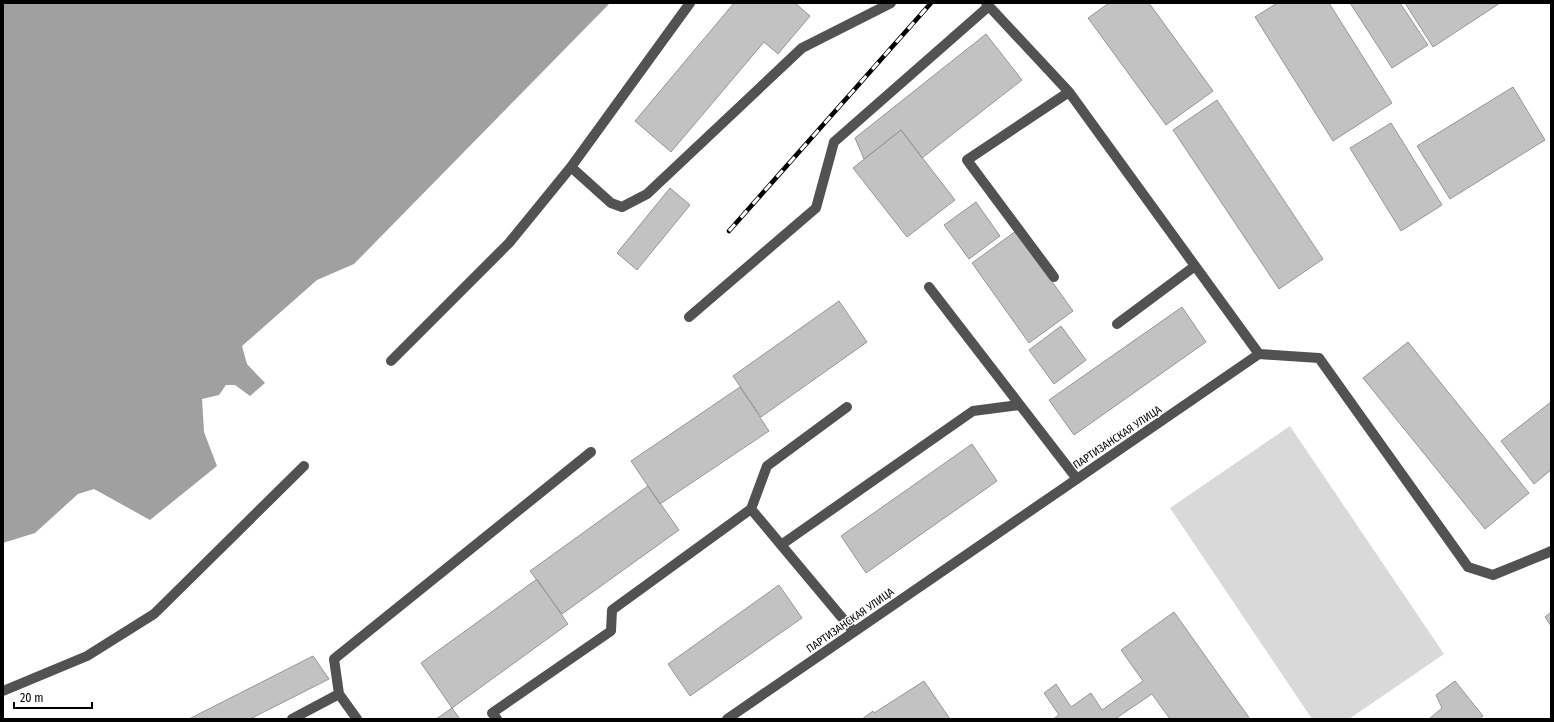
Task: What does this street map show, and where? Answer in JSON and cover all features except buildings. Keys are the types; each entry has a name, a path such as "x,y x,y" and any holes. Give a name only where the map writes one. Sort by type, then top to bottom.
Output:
{"street":[{"path":"391,361 509,243 571,167 690,3"},
{"path":"571,167 611,203 622,208 647,194 802,48 891,3"},
{"path":"689,317 816,208 834,142 988,4 1068,92 1259,354 1319,358 1468,567 1493,575 1551,551"},
{"path":"1054,277 967,160 1068,92"},
{"path":"1117,324 1195,266"},
{"path":"928,287 1077,479"},
{"name":"ПАРТИЗАНСКАЯ УЛИЦА","path":"727,719 1259,354"},
{"path":"781,545 973,411 1019,405"},
{"path":"497,719 492,712 611,631 612,610 751,509 767,466 847,407"},
{"path":"357,719 339,694 334,659 591,452"},
{"path":"3,691 86,656 154,614 304,466"},
{"path":"751,509 854,632"},
{"path":"292,719 339,694"}],"shaded area":[{"path":"3,3 610,3 354,264 317,280 242,346 247,364 265,383 250,396 235,385 226,385 219,395 202,399 204,432 217,466 150,520 94,489 78,494 35,533 3,543"},
{"path":"1290,426 1444,654 1349,719 1312,719 1170,508"}],"railway":[{"path":"729,231 931,3"}]}
